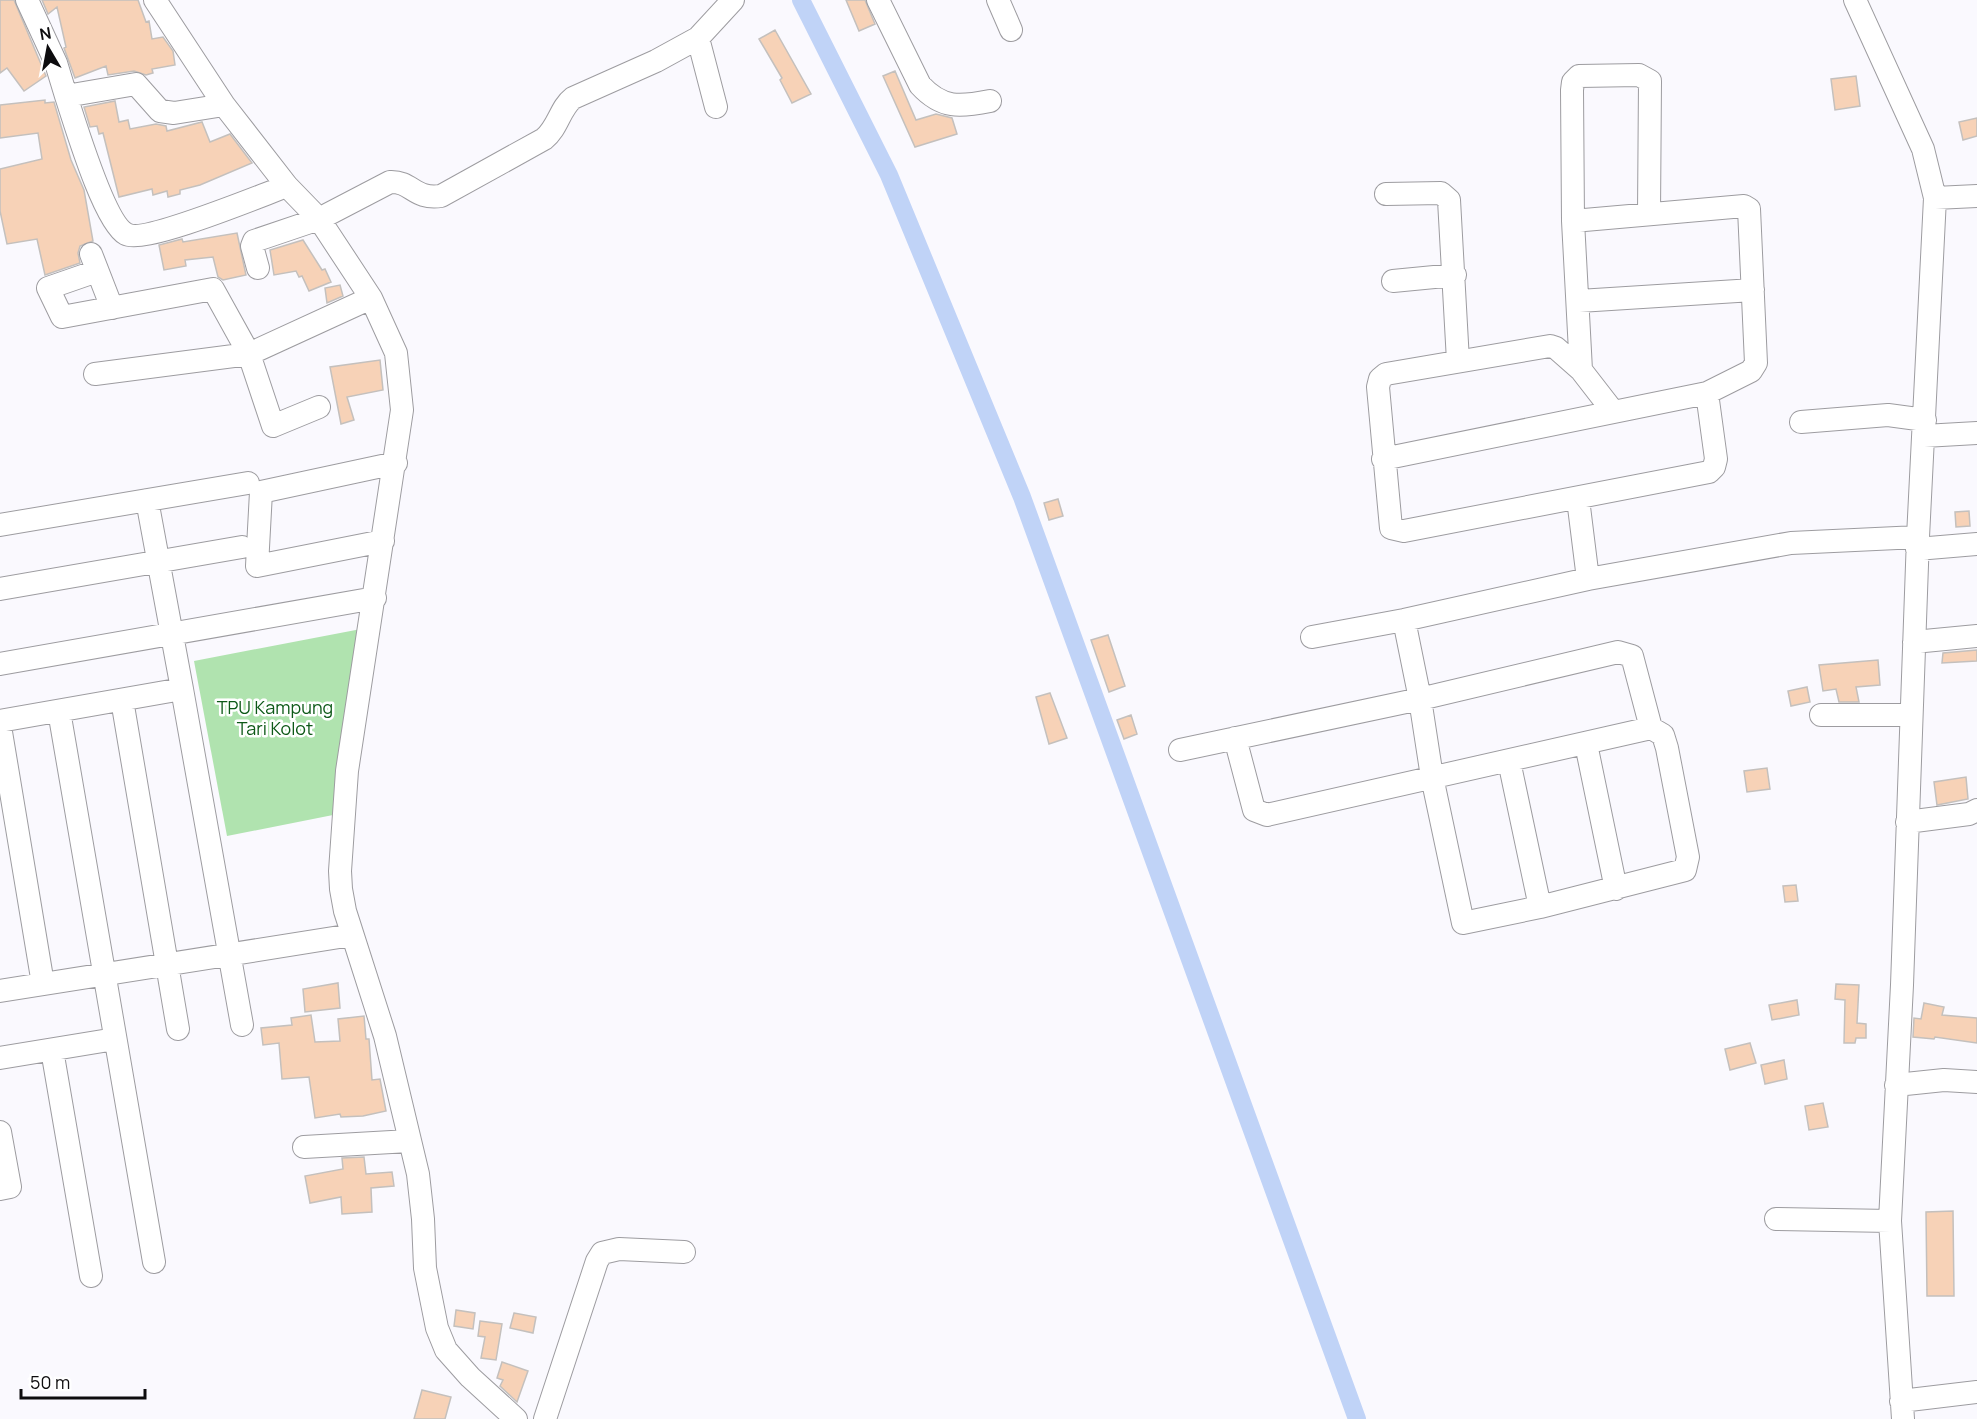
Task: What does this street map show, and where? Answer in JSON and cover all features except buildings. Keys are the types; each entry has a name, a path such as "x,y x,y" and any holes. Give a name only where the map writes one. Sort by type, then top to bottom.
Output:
{"street":[{"path":"27,0 56,63 103,199 117,226 127,234 133,236 158,232 287,186"},
{"path":"155,0 224,105 287,186 319,219 371,298 397,359 402,410 375,598 359,683 341,843 341,889 352,935 385,1036 418,1174 423,1219 424,1268 437,1328 446,1350 485,1392 516,1419"},
{"path":"258,268 252,246 254,241 319,219 390,182 399,182 423,197 441,196 544,139 551,134 568,101 656,61 698,38 733,0"},
{"path":"878,0 920,85 929,94 949,104 990,101"},
{"path":"998,0 1011,30"},
{"path":"1855,0 1923,149 1935,198 1918,543 1890,1221 1902,1410 1977,1392"},
{"path":"698,38 716,107"},
{"path":"1581,370 1573,221 1572,90 1579,76 1639,75 1650,81 1649,213"},
{"path":"66,96 136,84 160,111 174,113 224,105"},
{"path":"1386,194 1441,193 1450,204 1458,360"},
{"path":"1935,198 1977,196"},
{"path":"1383,459 1612,410 1707,393 1751,371 1756,363 1749,209 1744,206 1573,221"},
{"path":"112,308 94,262 48,288 62,317 112,308 213,289 249,354 273,426 319,407"},
{"path":"1393,281 1455,275"},
{"path":"1579,301 1753,290"},
{"path":"95,374 249,354 371,298"},
{"path":"1612,410 1581,370 1550,346 1386,374 1380,379 1378,387 1391,528 1399,532 1578,499 1712,469 1716,459 1707,393"},
{"path":"1801,422 1888,415 1924,428 1977,433"},
{"path":"383,541 257,566 261,492 396,463"},
{"path":"0,525 248,483"},
{"path":"1578,499 1588,579"},
{"path":"147,500 242,1025"},
{"path":"1312,637 1404,620 1588,579 1791,543 1977,544"},
{"path":"0,589 242,547"},
{"path":"0,664 375,598"},
{"path":"1234,738 1254,810 1267,815 1431,777 1586,744 1651,728 1659,731 1664,739 1688,862 1683,872 1540,908 1467,923 1461,921 1431,777 1420,699 1404,620"},
{"path":"1914,642 1977,636"},
{"path":"1180,750 1420,699 1618,652 1632,656 1651,728"},
{"path":"0,721 182,689"},
{"path":"122,700 178,1029"},
{"path":"59,711 154,1262"},
{"path":"1821,716 1911,715"},
{"path":"0,726 42,984"},
{"path":"1586,744 1616,889"},
{"path":"1509,761 1540,908"},
{"path":"1907,822 1969,814 1977,810"},
{"path":"0,991 352,935"},
{"path":"0,1058 115,1039"},
{"path":"52,1050 91,1276"},
{"path":"1896,1085 1944,1080 1977,1082"},
{"path":"0,1132 10,1187 0,1189"},
{"path":"304,1147 409,1141"},
{"path":"1776,1219 1890,1221"},
{"path":"545,1419 597,1261 602,1253 619,1249 684,1252"}],"green space":[{"name":"TPU Kampung Tari Kolot","path":"361,629 333,815 227,836 194,661"}],"waterway":[{"path":"801,0 889,175 1022,497 1357,1419"}]}
